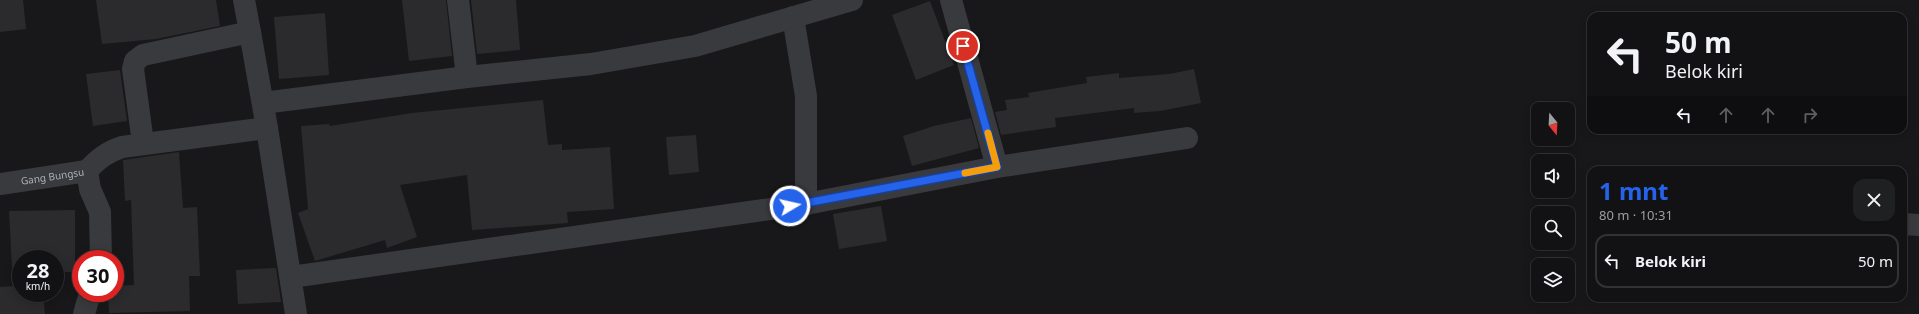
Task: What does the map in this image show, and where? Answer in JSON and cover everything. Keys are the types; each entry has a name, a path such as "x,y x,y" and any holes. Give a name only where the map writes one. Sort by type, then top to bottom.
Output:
{"street":[{"path":"244,0 263,103 296,314"},
{"path":"458,0 467,77"},
{"path":"263,103 467,77 591,64 696,46 852,0"},
{"path":"950,0 997,167"},
{"path":"793,17 806,96 806,204"},
{"path":"143,143 133,69 135,61 143,55 250,32"},
{"path":"87,172 100,157 111,150 143,143 267,128"},
{"path":"291,277 806,204 997,167 1188,138"},
{"name":"Gang Bungsu","path":"0,184 87,172 90,189 100,212 101,250"},
{"path":"1907,224 1919,225"},
{"path":"84,314 87,302"}],"building":[{"path":"0,0 23,0 26,29 0,32"},
{"path":"96,0 216,0 220,26 156,39 102,44"},
{"path":"402,0 446,0 452,56 409,61"},
{"path":"471,0 516,0 520,50 477,54"},
{"path":"930,1 954,65 916,80 892,15"},
{"path":"325,13 329,75 279,79 274,17"},
{"path":"1194,69 1201,103 1160,111 1134,113 1134,108 1055,118 1056,127 1001,135 995,112 1007,110 1005,100 1029,97 1028,93 1087,83 1086,77 1119,73 1119,78 1169,74"},
{"path":"120,70 127,121 93,126 86,74"},
{"path":"543,100 548,145 562,144 562,150 610,147 614,209 567,212 568,223 472,230 467,175 400,185 417,237 387,248 385,240 315,261 298,213 308,209 301,126 329,124 330,126 412,113"},
{"path":"971,118 979,148 912,166 903,136 934,126"},
{"path":"696,135 699,172 669,175 666,137"},
{"path":"179,152 183,208 197,207 200,276 189,276 190,311 109,313 108,302 124,302 124,286 134,285 131,200 125,201 123,160"},
{"path":"881,206 887,241 839,249 833,214"},
{"path":"75,210 75,250 72,250 72,272 64,272 64,250 12,250 12,267 9,211"},
{"path":"276,268 281,302 238,304 236,270"},
{"path":"12,286 12,302 44,302 45,314 0,314 0,287"}],"slow traffic":[{"path":"965,173 997,167 988,133"}],"route":[{"path":"790,206 997,167 963,46"}]}
